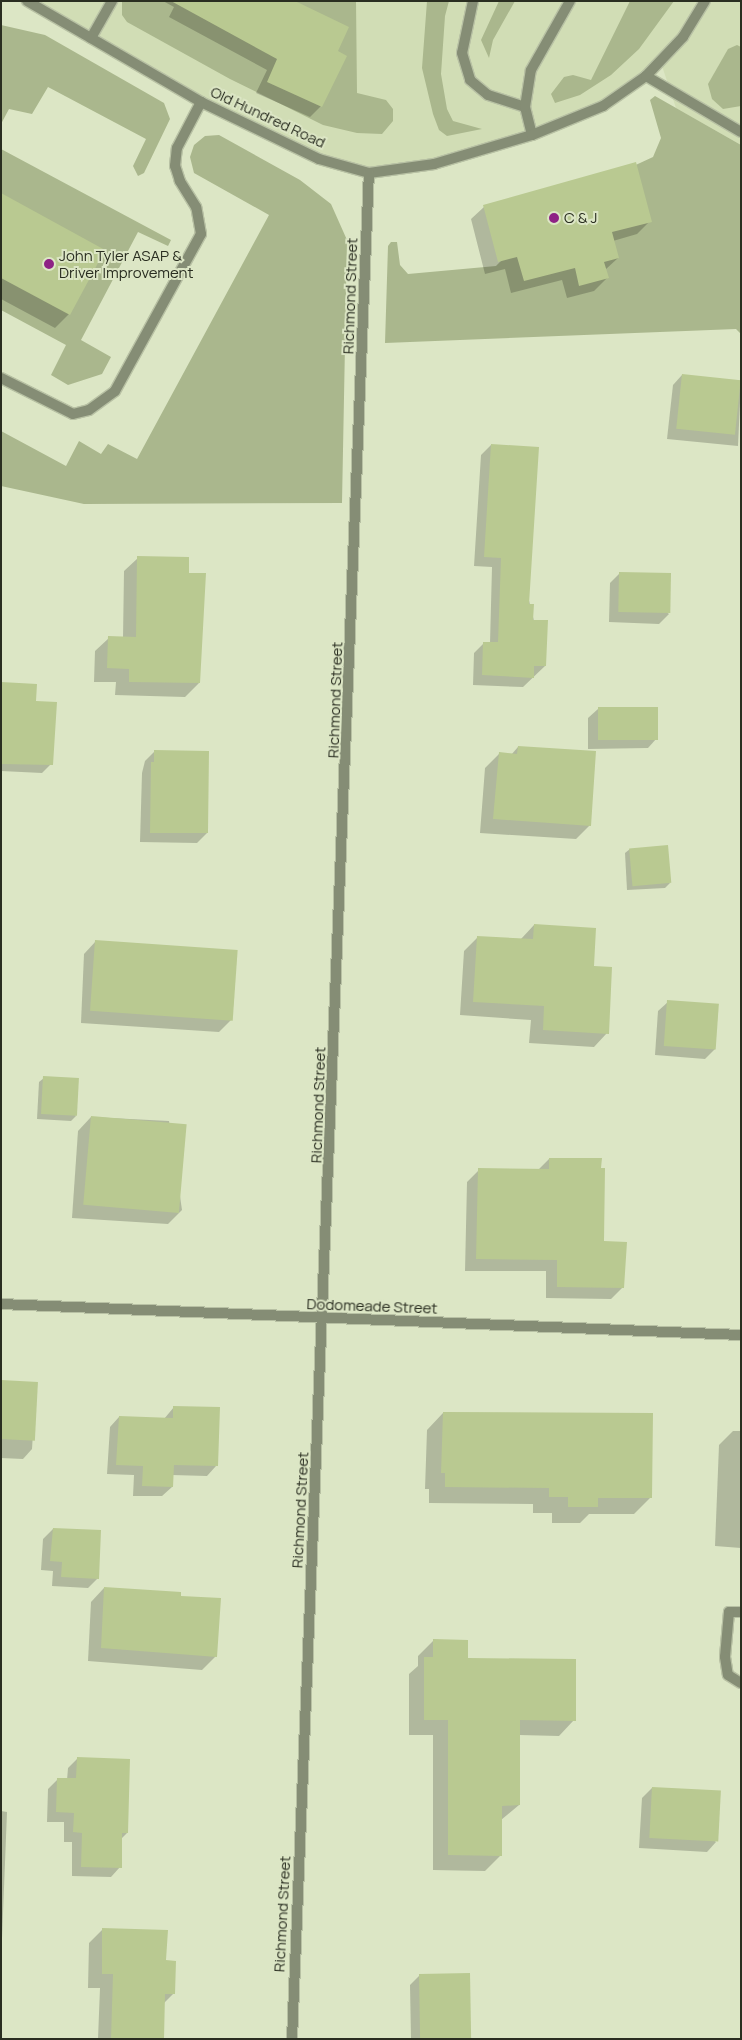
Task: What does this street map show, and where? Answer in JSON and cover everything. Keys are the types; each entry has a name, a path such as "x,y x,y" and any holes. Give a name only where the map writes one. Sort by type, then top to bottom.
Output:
{"street":[{"name":"Old Hundred Road","path":"27,1 201,102 318,159 370,172 434,164 532,135 602,106 646,76 684,37 705,1"},
{"path":"91,38 112,1"},
{"path":"472,1 462,53 470,80 488,95 525,106"},
{"path":"532,135 525,106 532,70 570,1"},
{"path":"646,76 741,132"},
{"path":"1,378 73,414 89,410 116,391 202,234 196,207 175,166 177,148 201,102"},
{"name":"Richmond Street","path":"292,2039 324,1319 370,172"},
{"name":"Dodomeade Street","path":"1,1304 741,1335"},
{"path":"741,1612 729,1612 725,1657 728,1674 741,1683"}],"shaded area":[{"path":"28,1 705,1 653,69 602,106 435,163 369,173 319,159 202,102"},
{"path":"122,1 356,1 357,93 386,100 393,109 393,121 382,134 357,133 323,125 230,79 127,22 122,15"},
{"path":"427,1 449,1 445,16 441,74 447,109 453,121 482,129 447,136 439,130 433,114 422,68"},
{"path":"499,1 515,1 493,40 489,58 481,40"},
{"path":"630,1 674,1 639,49 611,75 580,95 555,103 551,94 564,77 573,75 591,80"},
{"path":"707,1 741,1 741,145 676,108 661,63"},
{"path":"1,25 45,35 164,103 170,119 144,173 138,176 133,166 146,139 48,87 32,114 9,109 1,124"},
{"path":"737,45 741,47 741,106 723,109 712,99 708,84 728,49"},
{"path":"655,96 741,145 741,334 736,329 385,343 388,246 391,242 397,242 400,265 408,274 496,266 562,199 653,157 661,138 650,100"},
{"path":"219,135 300,180 331,204 347,240 342,503 84,504 1,486 1,431 66,466 79,441 101,454 108,444 137,459 269,215 194,173 190,157 194,145 205,136"},
{"path":"1,149 171,240 168,246 138,232 81,340 111,357 102,374 68,385 51,375 66,345 1,310"}],"building":[{"path":"171,1 295,1 349,27 338,51 347,56 322,107 267,82 277,59"},
{"path":"636,162 652,222 612,232 619,258 604,262 609,278 579,286 575,268 524,281 517,257 498,262 483,205"},
{"name":"John Tyler ASAP & Driver Improvement","path":"1,193 105,250 70,315 1,278"},
{"path":"682,374 741,380 735,435 676,429"},
{"path":"491,444 539,447 529,604 534,604 533,620 548,620 546,666 534,666 534,678 482,675 483,642 498,642 501,558 484,557"},
{"path":"137,556 189,557 189,573 206,573 200,683 129,682 129,669 107,668 108,636 136,637"},
{"path":"619,572 671,573 670,613 618,612"},
{"path":"1,682 37,684 36,701 57,702 53,765 1,764"},
{"path":"598,707 658,707 658,740 598,740"},
{"path":"518,746 596,751 591,826 493,819 499,752 517,754"},
{"path":"154,750 209,751 208,833 150,833 151,762 154,762"},
{"path":"668,845 671,883 632,886 629,848"},
{"path":"534,924 596,928 594,966 612,967 609,1034 543,1030 544,1006 473,1002 477,936 533,939"},
{"path":"95,940 238,950 233,1021 90,1011"},
{"path":"667,1000 719,1004 716,1050 664,1046"},
{"path":"43,1076 79,1078 77,1116 41,1114"},
{"path":"91,1116 187,1124 179,1213 83,1205"},
{"path":"549,1158 602,1158 601,1168 605,1168 604,1241 627,1242 624,1288 557,1287 557,1260 476,1259 478,1168 549,1169"},
{"path":"1,1380 38,1382 35,1441 1,1439"},
{"path":"173,1406 220,1407 218,1466 174,1465 173,1487 142,1486 143,1466 116,1465 119,1416 173,1418"},
{"path":"443,1412 653,1413 652,1498 598,1498 598,1507 568,1507 568,1497 549,1497 549,1488 445,1487 445,1473 441,1473"},
{"path":"53,1528 101,1530 99,1579 61,1577 62,1562 50,1561"},
{"path":"104,1587 181,1592 181,1596 221,1598 217,1657 101,1648"},
{"path":"433,1639 468,1640 468,1658 576,1659 576,1721 520,1720 520,1805 502,1806 502,1856 448,1855 448,1720 424,1720 424,1657 433,1657"},
{"path":"77,1757 130,1759 128,1833 122,1833 122,1868 81,1867 82,1833 73,1832 74,1813 56,1812 57,1778 76,1778"},
{"path":"652,1787 721,1791 718,1842 649,1838"},
{"path":"102,1928 168,1930 166,1960 176,1961 175,1994 165,1994 164,2039 111,2039 113,1974 102,1974"},
{"path":"470,1973 471,2039 420,2039 419,1974"}],"place":[{"name":"C & J","path":"554,218"},
{"name":"John Tyler ASAP & Driver Improvement","path":"49,264"}]}
